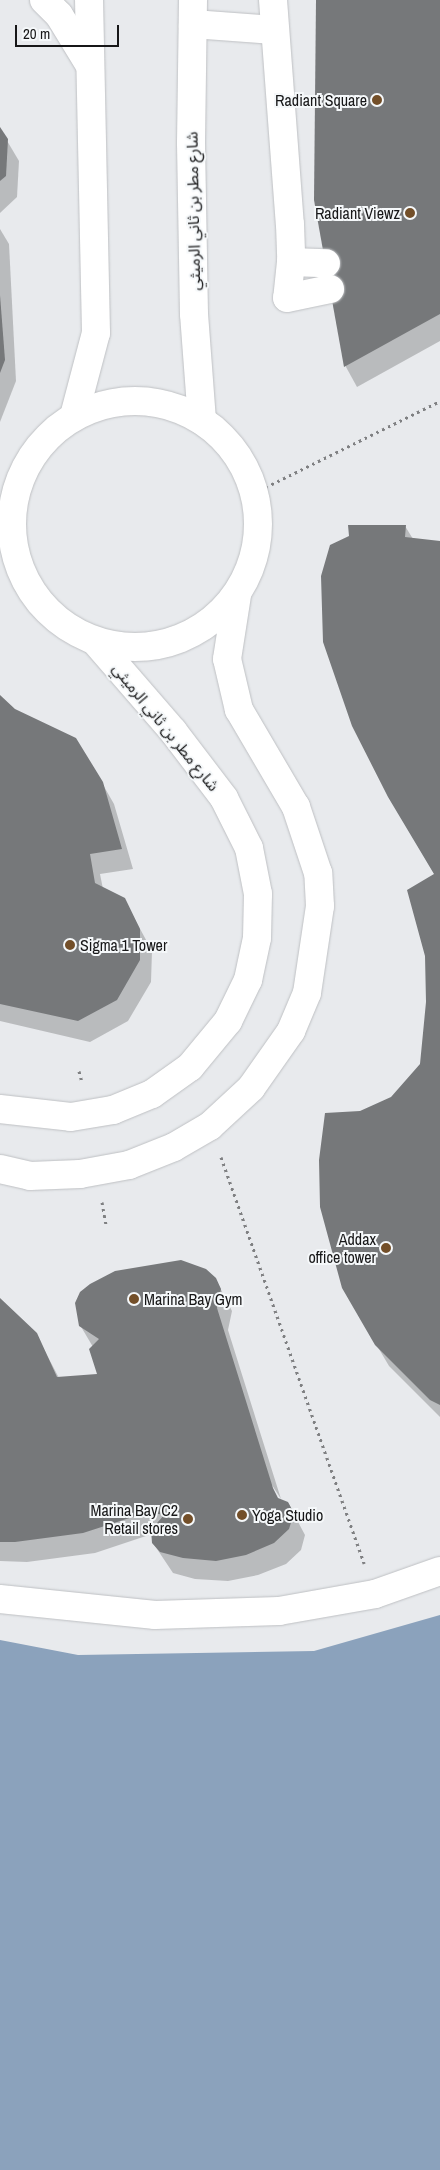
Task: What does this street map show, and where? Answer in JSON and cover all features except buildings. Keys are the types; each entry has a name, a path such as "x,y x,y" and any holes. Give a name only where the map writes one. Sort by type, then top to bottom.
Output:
{"street":[{"path":"44,0 59,15 90,65"},
{"path":"74,416 96,333 89,0"},
{"path":"273,0 291,262 287,298 328,276 291,262"},
{"path":"193,12 274,30"},
{"name":"شارع مطر بن ثاني الرميثي","path":"193,12 191,143 194,314 202,421"},
{"path":"0,1169 30,1176 80,1174 121,1166 174,1147 210,1126 251,1088 291,1032 307,993 320,906 318,873 296,807 240,710 227,659 237,596 253,563 259,528 254,492 238,458 225,440 202,421 161,403 116,402 74,416 42,442 20,476 11,515 15,556 32,593 60,623 96,642 135,648 174,642 209,624 237,596"},
{"name":"شارع مطر بن ثاني الرميثي","path":"0,1109 71,1117 113,1110 152,1094 190,1067 228,1022 248,980 257,938 258,894 249,848 224,798 189,751 96,642"},
{"path":"0,1599 155,1615 279,1611 375,1594 440,1571"}],"path":[{"path":"254,492 440,401"},
{"path":"210,1126 375,1594"}],"water":[{"path":"440,1615 440,2170 0,2170 0,1640 78,1655 314,1651"}],"place":[{"name":"Radiant Square","path":"377,100"},
{"name":"Radiant Viewz","path":"410,213"},
{"name":"Sigma 1 Tower","path":"70,945"},
{"name":"Addax office tower","path":"386,1248"},
{"name":"Marina Bay Gym","path":"134,1299"},
{"name":"Yoga Studio","path":"242,1515"},
{"name":"Marina Bay C2 Retail stores","path":"188,1519"}]}
